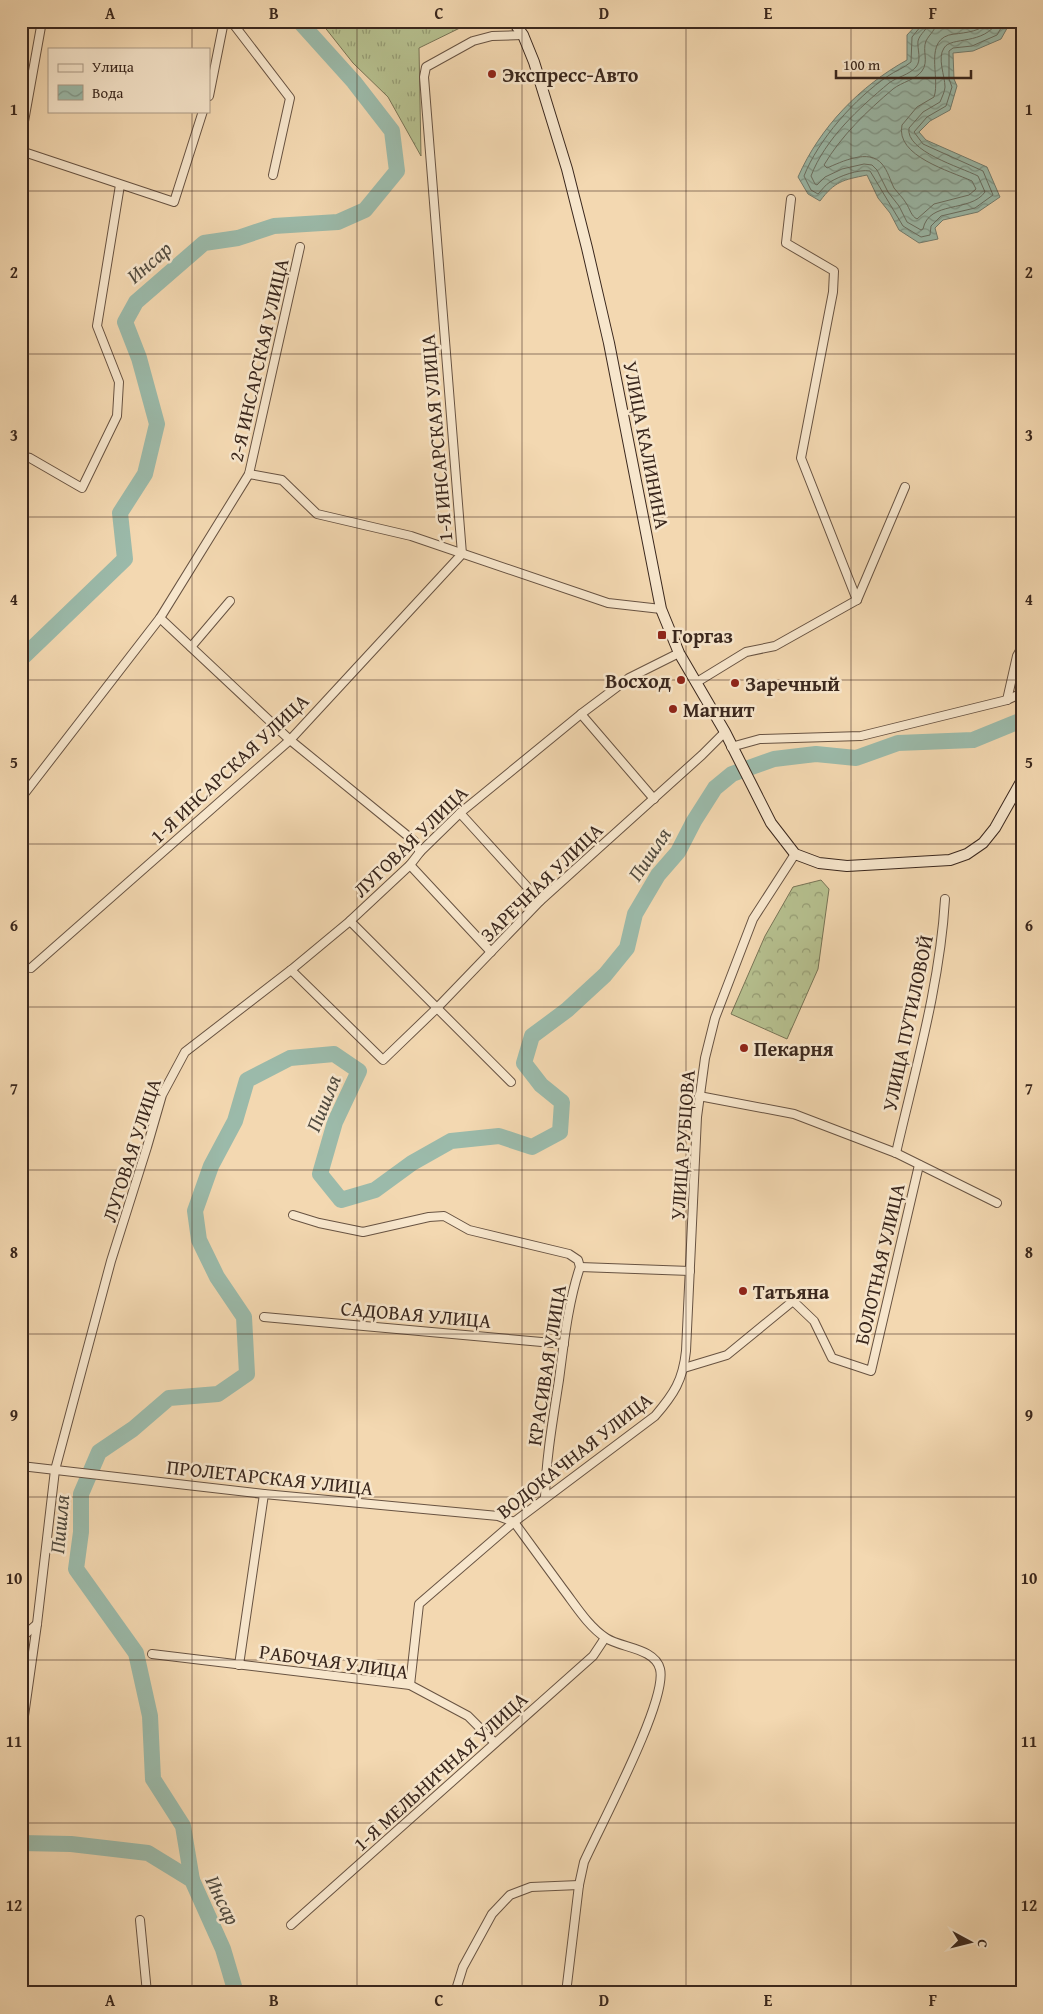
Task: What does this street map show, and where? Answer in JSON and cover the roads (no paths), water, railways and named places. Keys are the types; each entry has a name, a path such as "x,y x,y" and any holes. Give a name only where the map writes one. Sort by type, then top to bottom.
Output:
{"main road":[{"name":"УЛИЦА КАЛИНИНА","path":"513,21 523,35 534,62 564,160 587,248 609,343 661,609 679,653 724,732 771,824 795,854"},
{"path":"795,854 819,863 848,866 950,860 967,854 983,843 995,828 1022,780"}],"street":[{"path":"21,138 42,21"},
{"path":"210,91 224,21"},
{"path":"231,21 290,98 272,176"},
{"name":"1-Я ИНСАРСКАЯ УЛИЦА","path":"31,968 290,740 462,554 424,77 426,67 473,41 492,36 523,35"},
{"path":"21,151 174,202 203,112"},
{"path":"21,456 30,458 82,488 117,416 119,382 97,326 120,185"},
{"path":"791,199 786,243 834,271 833,292 801,458 857,600"},
{"name":"2-Я ИНСАРСКАЯ УЛИЦА","path":"21,798 160,618 249,474 300,247"},
{"path":"249,474 282,480 316,514 412,536 608,603 661,609"},
{"path":"697,682 746,652 775,646 857,600 905,487"},
{"path":"190,647 230,601"},
{"path":"160,618 290,740 414,841 420,852"},
{"path":"1007,700 1017,656 1022,647"},
{"name":"ЛУГОВАЯ УЛИЦА","path":"21,1737 37,1624 55,1470 111,1261 148,1147 162,1095 185,1052 291,970 350,921 410,865 420,852 460,813 581,714 629,678 679,653"},
{"path":"731,746 760,739 861,736 1007,700 1022,693"},
{"path":"581,714 654,799"},
{"name":"ЗАРЕЧНАЯ УЛИЦА","path":"291,970 383,1060 437,1008 540,901 654,799 724,732"},
{"path":"460,813 540,901"},
{"name":"УЛИЦА РУБЦОВА","path":"684,1368 699,1096 705,1058 715,1018 753,920 795,854"},
{"path":"410,865 491,952"},
{"name":"УЛИЦА ПУТИЛОВОЙ","path":"896,1153 931,997 943,934 945,899"},
{"path":"350,921 511,1082"},
{"path":"699,1096 794,1114 896,1153 997,1202"},
{"name":"БОЛОТНАЯ УЛИЦА","path":"684,1368 727,1355 793,1301 814,1321 832,1358 872,1372 919,1165"},
{"path":"293,1215 319,1223 363,1232 429,1217 444,1216 469,1230 569,1254 578,1260 580,1267 690,1271"},
{"name":"КРАСИВАЯ УЛИЦА","path":"545,1498 546,1472 564,1344 574,1286 580,1267"},
{"name":"САДОВАЯ УЛИЦА","path":"264,1317 564,1344"},
{"name":"ВОДОКАЧНАЯ УЛИЦА","path":"410,1686 419,1604 514,1522 655,1416 672,1396 684,1368"},
{"name":"ПРОЛЕТАРСКАЯ УЛИЦА","path":"21,1466 264,1494 498,1516 514,1522"},
{"path":"239,1665 264,1494"},
{"path":"514,1522 584,1618 605,1638 654,1658 660,1668 660,1687 648,1725 584,1862 579,1885 566,1993"},
{"path":"21,1638 37,1624"},
{"name":"1-Я МЕЛЬНИЧНАЯ УЛИЦА","path":"291,1925 593,1656 605,1638"},
{"name":"РАБОЧАЯ УЛИЦА","path":"152,1654 410,1686 468,1716 495,1743"},
{"path":"456,1993 463,1967 471,1952 492,1914 510,1895 531,1887 579,1885"},
{"path":"140,1920 147,1993"}],"water":[{"path":"920,21 1010,21 1010,23 1001,39 973,51 953,53 954,79 957,86 950,110 930,121 919,132 926,140 987,167 1000,197 978,212 943,220 935,228 938,239 919,243 899,230 890,213 878,198 867,175 840,182 830,189 820,201 808,194 798,177 818,141 843,110 873,82 907,60 907,35"}],"waterway":[{"name":"Инсар","path":"21,659 125,559 120,513 145,474 157,424 139,358 125,322 136,302 204,243 238,238 274,226 338,222 365,210 397,171 392,131 354,82 299,21"},
{"name":"Пишля","path":"192,1880 183,1826 153,1779 150,1716 136,1653 76,1569 81,1532 81,1494 99,1452 133,1429 169,1398 218,1394 247,1374 244,1317 217,1277 199,1240 195,1211 211,1166 235,1121 247,1080 290,1058 334,1054 359,1071 335,1122 320,1174 341,1200 375,1190 412,1163 451,1141 499,1136 532,1147 560,1132 562,1102 541,1085 524,1063 532,1036 567,1010 605,975 627,948 635,914 658,875 678,852 694,821 715,788 732,774 774,759 816,754 856,758 898,743 973,740 1022,720"},
{"name":"Инсар","path":"21,1843 71,1844 148,1853 192,1880 223,1949 236,1993"}],"place":[{"name":"Экспресс-Авто","path":"492,74"},
{"name":"Горгаз","path":"662,635"},
{"name":"Восход","path":"681,680"},
{"name":"Заречный","path":"735,683"},
{"name":"Магнит","path":"673,709"},
{"name":"Пекарня","path":"744,1048"},
{"name":"Татьяна","path":"743,1291"}]}
